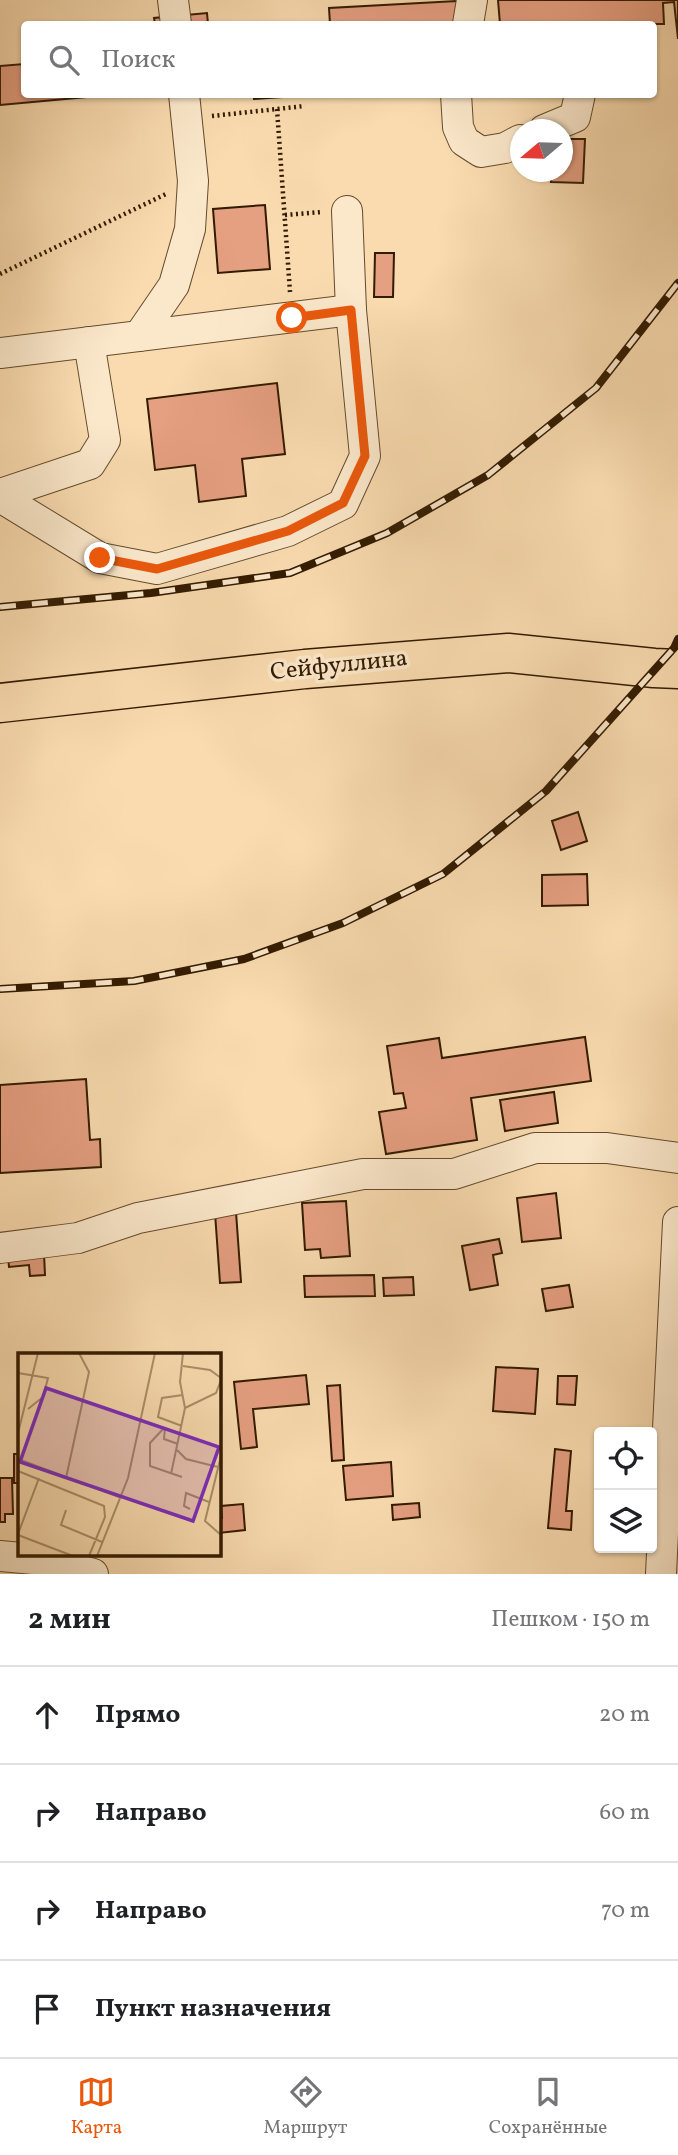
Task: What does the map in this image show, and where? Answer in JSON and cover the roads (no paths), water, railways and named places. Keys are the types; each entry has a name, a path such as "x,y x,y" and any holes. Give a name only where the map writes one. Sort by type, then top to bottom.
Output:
{"main road":[{"name":"Сейфуллина","path":"0,703 305,669 508,653 678,669"}],"street":[{"path":"173,0 176,21"},
{"path":"468,21 472,0"},
{"path":"456,98 458,127 464,141 481,152 510,145"},
{"path":"570,119 575,117 579,98"},
{"path":"139,336 173,285 190,229 192,181 185,106"},
{"path":"0,496 100,558 157,569 288,531 343,503 365,456 351,310 347,211"},
{"path":"0,353 351,310"},
{"path":"0,496 90,464 105,440 89,342"},
{"path":"0,1248 78,1238 138,1219 363,1174 454,1174 535,1149 607,1148 678,1158"},
{"path":"661,1574 678,1222"},
{"path":"0,1556 44,1560 93,1574"}],"railway":[{"path":"0,607 151,593 290,573 387,533 488,475 596,388 678,283"},
{"path":"0,989 134,981 244,959 343,923 443,874 546,791 674,648 678,639"}]}
